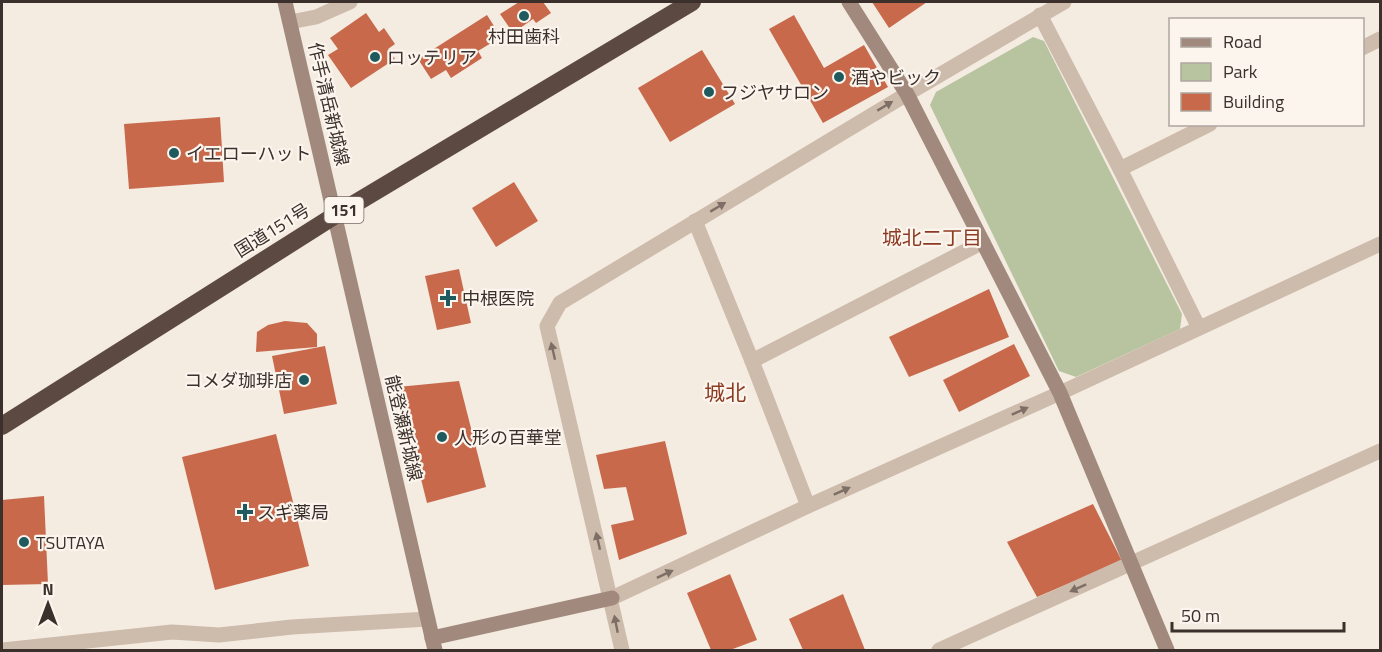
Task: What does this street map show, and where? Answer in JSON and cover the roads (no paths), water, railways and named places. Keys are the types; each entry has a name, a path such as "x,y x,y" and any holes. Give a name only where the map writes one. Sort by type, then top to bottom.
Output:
{"highway":[{"name":"国道151号","path":"2,426 334,216 692,2"}],"street":[{"name":"作手清岳新城線","path":"285,2 334,216"},
{"path":"290,22 316,17 350,2"},
{"path":"849,2 907,94 1060,393 1167,651"},
{"path":"622,651 612,598 547,326 560,303 695,220 1064,2"},
{"path":"1040,15 1199,328"},
{"path":"1364,47 1380,39"},
{"path":"1120,169 1206,126"},
{"name":"能登瀬新城線","path":"334,216 433,644"},
{"path":"695,220 808,506"},
{"path":"752,361 983,242"},
{"path":"433,644 612,598 1380,244"},
{"path":"939,651 1380,452"},
{"path":"3,651 115,645 172,632 219,635 292,627 428,619"}],"place":[{"name":"村田歯科","path":"524,16"},
{"name":"ロッテリア","path":"375,57"},
{"name":"酒やビック","path":"839,77"},
{"name":"フジヤサロン","path":"709,92"},
{"name":"イエローハット","path":"174,153"},
{"name":"中根医院","path":"448,298"},
{"name":"コメダ珈琲店","path":"304,380"},
{"name":"人形の百華堂","path":"442,437"},
{"name":"スギ薬局","path":"245,512"},
{"name":"TSUTAYA","path":"24,542"}],"district":[{"name":"城北二丁目","path":"932,237"},
{"name":"城北","path":"725,392"}]}
